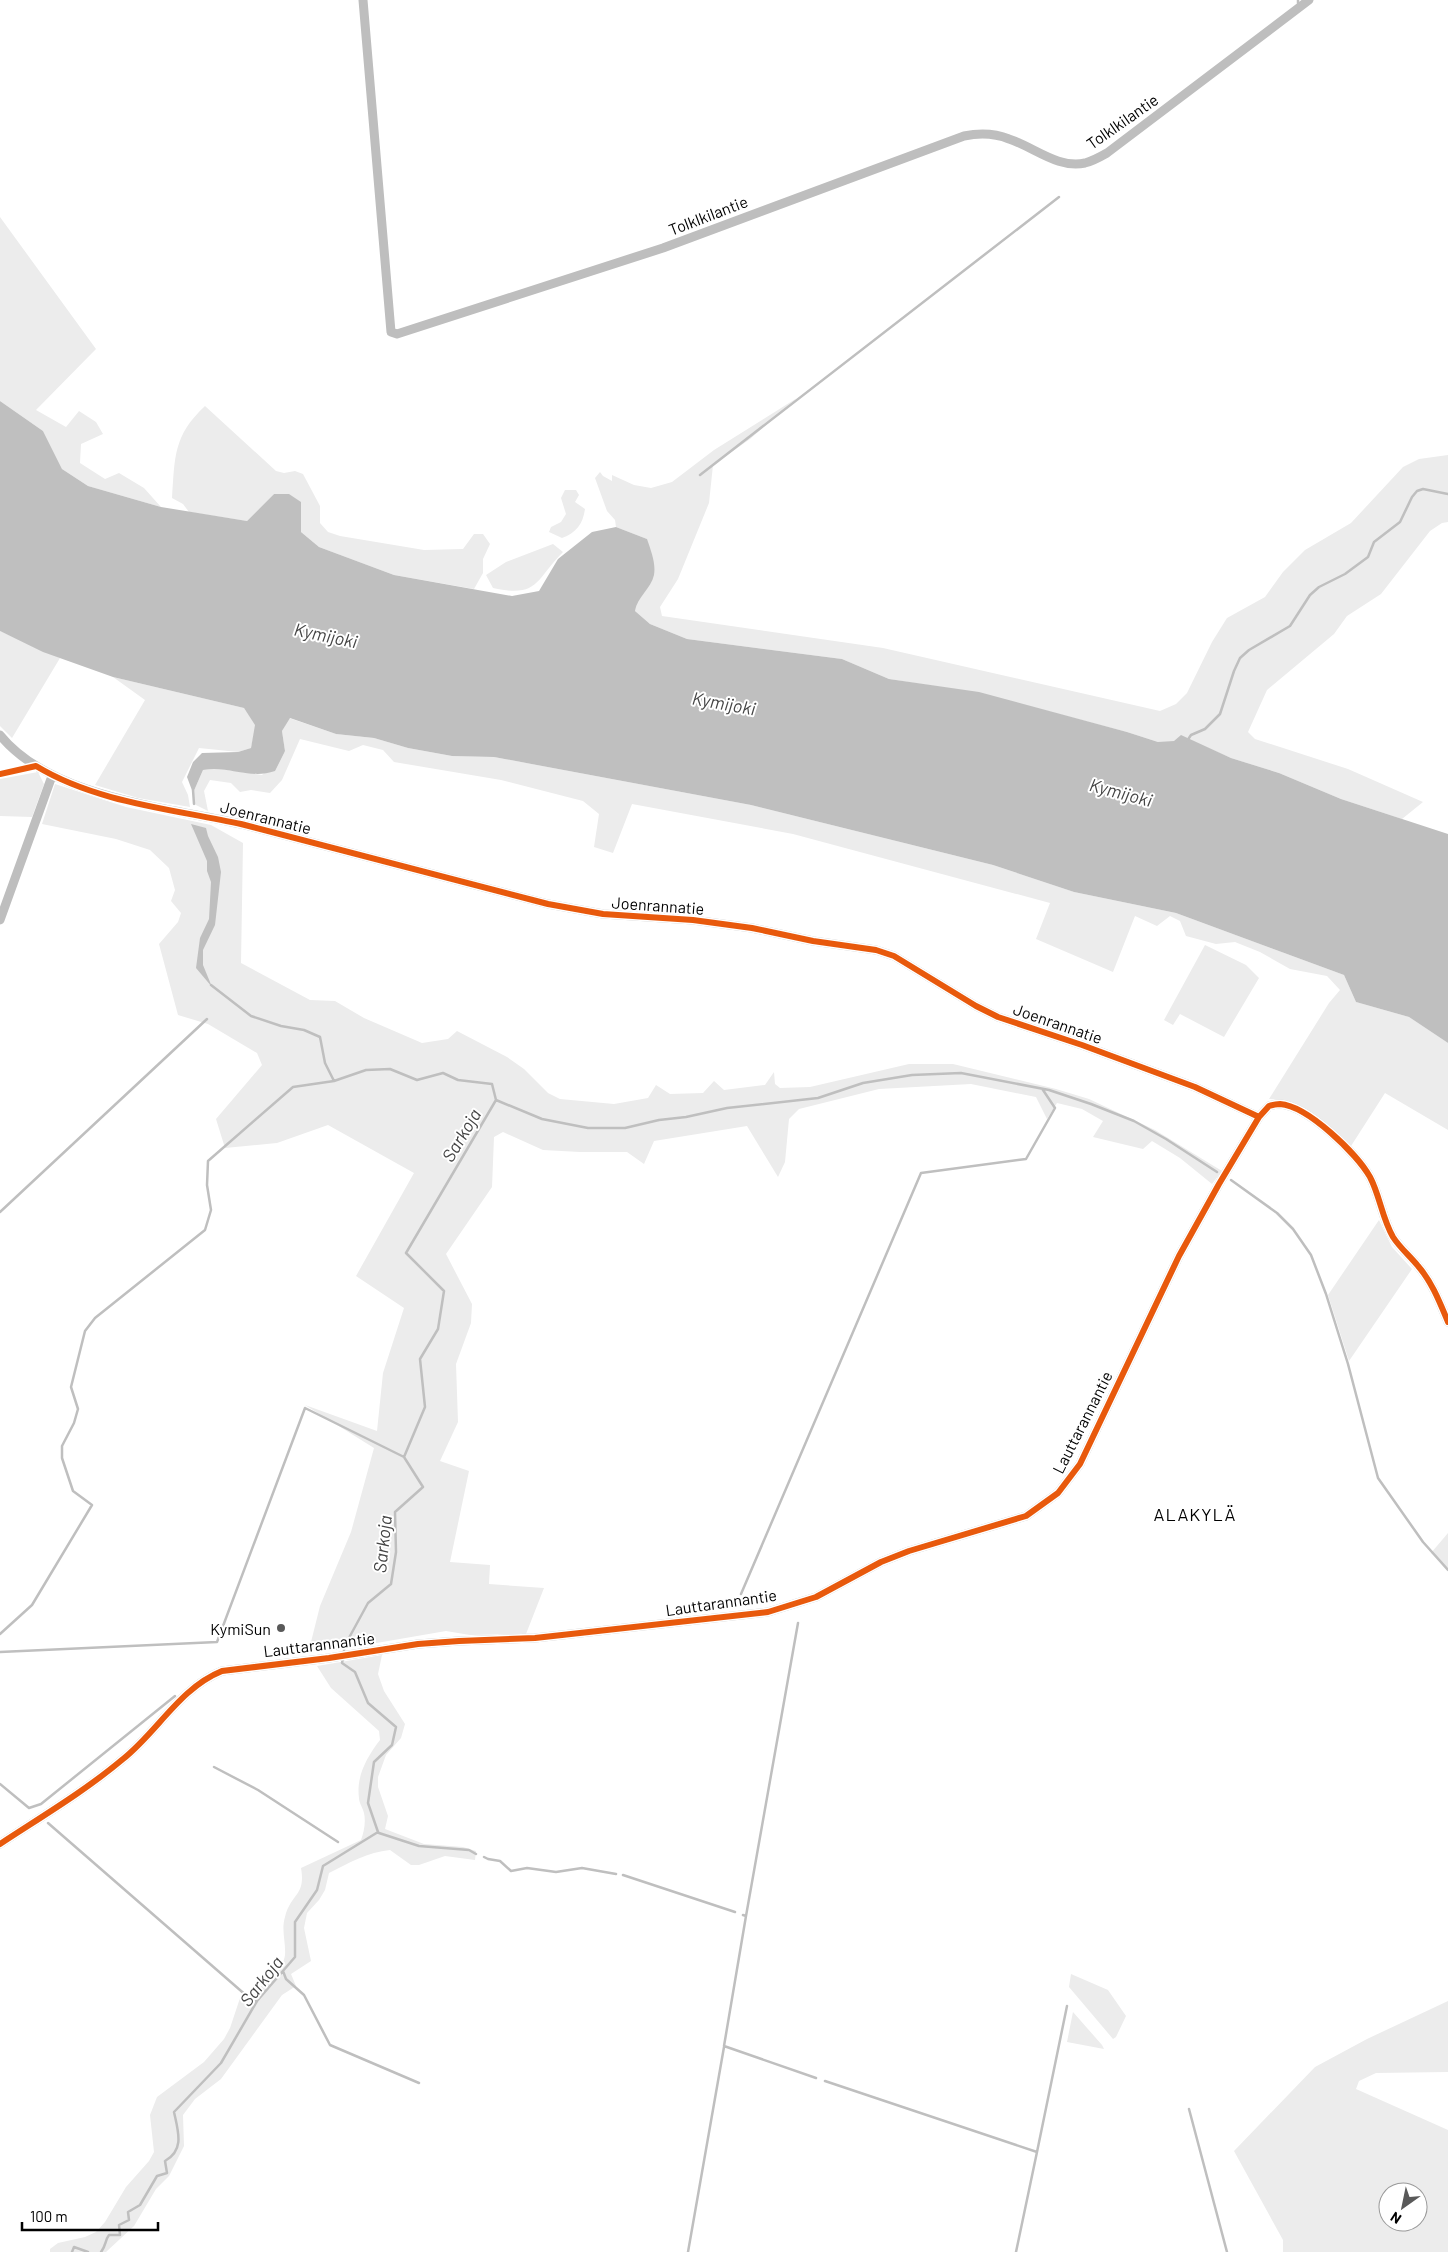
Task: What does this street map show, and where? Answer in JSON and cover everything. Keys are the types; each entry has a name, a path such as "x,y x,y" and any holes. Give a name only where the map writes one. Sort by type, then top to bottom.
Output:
{"street":[{"name":"Tolklkilantie","path":"363,0 391,332 396,334 663,248 964,136 987,134 998,136 1067,163 1090,161 1107,153 1309,0"},
{"name":"Joenrannatie","path":"0,735 31,763 52,776 135,804 202,815 241,824 548,904 603,914 693,920 752,928 813,941 876,950 902,960 976,1006 998,1017 1082,1044 1194,1087 1259,1117"},
{"path":"0,920 52,776"},
{"path":"1259,1117 1269,1106 1281,1104 1296,1109 1316,1121 1339,1139 1369,1175 1393,1236 1419,1266 1434,1290 1448,1322"},
{"name":"Lauttarannantie","path":"0,1844 103,1775 150,1734 185,1694 210,1676 239,1668 347,1656 418,1644 535,1638 768,1612 816,1597 881,1562 909,1551 1026,1516 1058,1494 1080,1464 1180,1256 1259,1117"}],"shaded area":[{"path":"0,217 96,349 36,410 66,427 79,411 96,422 103,434 81,444 80,463 105,479 119,473 144,488 161,507 88,486 62,469 43,431 0,401"},
{"path":"797,398 750,439 713,465 709,503 678,579 660,607 662,616 883,648 1160,711 1176,704 1187,693 1212,642 1227,618 1265,597 1283,572 1305,550 1351,523 1403,467 1419,459 1448,455 1448,522 1442,523 1430,531 1381,594 1347,616 1334,634 1267,690 1248,732 1255,739 1348,769 1423,802 1402,819 1341,799 1279,773 1231,758 1181,736 1174,742 1158,742 979,693 889,679 842,659 687,639 650,624 635,611 647,539 616,527 615,520 607,511 595,478 600,472 612,481 612,475 634,485 651,488 672,482 714,450"},
{"path":"205,406 276,471 284,473 295,471 303,474 320,506 320,523 328,532 340,536 424,550 463,549 474,534 483,534 490,544 483,559 483,573 474,589 394,575 319,547 301,532 300,520 274,494 247,521 189,512 183,504 172,498 175,459 181,437"},
{"path":"565,490 576,490 579,495 575,502 585,509 583,519 578,527 562,538 549,532 551,527 561,522 566,514 561,498"},
{"path":"553,544 563,552 535,584 519,591 493,588 486,575 506,562"},
{"path":"0,631 60,658 12,738 0,726"},
{"path":"113,677 244,708 256,725 251,748 238,752 199,748 182,782 188,795 190,807 138,798 95,785 145,700"},
{"path":"289,718 336,734 374,738 408,748 452,756 494,757 751,805 993,865 1074,892 1176,913 1344,975 1356,1002 1409,1017 1448,1043 1448,1130 1385,1093 1351,1146 1324,1122 1304,1109 1282,1100 1269,1099 1329,1003 1340,990 1327,976 1290,969 1260,952 1235,942 1216,944 1186,936 1180,921 1170,916 1157,926 1135,916 1113,972 1036,939 1050,903 793,834 632,804 613,853 594,847 599,814 583,801 501,780 394,762 383,750 363,745 349,751 300,739 282,780 270,793 251,790 240,792 231,783 210,780 204,791 208,811 194,804 193,793 203,770 214,768 262,775 285,751 282,731"},
{"path":"38,772 44,784 32,817 0,816 0,779"},
{"path":"55,784 126,807 211,825 243,843 241,963 310,1000 335,1001 364,1018 422,1043 448,1039 457,1031 507,1057 524,1069 548,1093 560,1099 614,1104 648,1098 656,1085 670,1094 703,1093 714,1081 724,1090 765,1085 774,1072 775,1084 780,1088 810,1087 909,1064 953,1064 1089,1099 1155,1130 1222,1171 1212,1184 1180,1158 1152,1141 1143,1149 1093,1137 1103,1121 1082,1109 1057,1103 1047,1119 1036,1097 971,1084 879,1089 799,1109 789,1119 785,1162 778,1177 747,1126 654,1141 644,1164 627,1152 543,1150 503,1132 494,1137 492,1187 446,1254 472,1304 471,1323 456,1364 458,1422 440,1461 469,1471 450,1562 490,1565 489,1584 544,1588 526,1634 470,1635 446,1631 336,1650 310,1646 320,1606 351,1532 374,1448 305,1405 377,1431 383,1373 404,1308 356,1276 414,1173 328,1125 277,1143 225,1148 216,1119 262,1065 257,1053 208,1024 178,1015 159,944 178,922 181,913 171,901 175,890 169,868 150,850 116,839 42,824"},
{"path":"1205,945 1246,965 1259,978 1224,1037 1180,1014 1173,1025 1164,1020"},
{"path":"1379,1220 1392,1247 1412,1269 1349,1361 1328,1295"},
{"path":"1448,1533 1448,1568 1431,1553"},
{"path":"382,1655 378,1674 384,1691 405,1724 401,1738 386,1755 378,1777 378,1787 388,1816 385,1829 424,1844 463,1847 476,1851 475,1860 445,1856 419,1865 411,1865 390,1850 366,1856 329,1873 325,1890 307,1913 304,1928 311,1961 291,1974 296,1986 282,1995 221,2079 195,2099 183,2115 184,2146 169,2176 156,2189 134,2226 106,2252 50,2252 50,2249 58,2243 85,2237 96,2232 105,2222 126,2187 149,2161 154,2152 150,2115 157,2097 204,2062 224,2039 230,2028 241,1995 261,1986 280,1968 285,1955 284,1922 288,1909 300,1889 301,1868 361,1840 365,1820 359,1800 359,1782 367,1760 380,1740 379,1731 331,1688 317,1666"},
{"path":"1071,1974 1108,1990 1126,2016 1116,2037 1113,2039 1069,1987"},
{"path":"1448,2001 1448,2072 1376,2073 1359,2081 1356,2089 1448,2130 1448,2252 1283,2252 1283,2240 1234,2151 1315,2067 1367,2039"},
{"path":"1073,2012 1102,2045 1104,2049 1067,2042"}],"water":[{"name":"Kymijoki","path":"0,401 43,431 62,469 88,486 161,507 247,521 274,494 289,494 301,502 301,532 319,547 394,575 512,596 539,591 558,559 592,532 616,527 647,539 653,557 654,575 650,585 638,601 635,611 650,624 687,639 842,659 889,679 979,692 1158,742 1174,741 1181,735 1231,758 1279,773 1341,799 1448,834 1448,1043 1409,1017 1356,1002 1344,975 1176,913 1074,892 993,865 751,805 494,757 452,756 408,748 374,738 336,734 290,718 282,731 285,751 275,771 257,774 221,769 203,770 193,793 187,777 193,762 202,753 238,752 251,748 255,725 244,708 113,677 43,652 0,631"},
{"path":"191,824 206,828 218,857 221,872 215,925 203,950 203,965 212,987 196,968 200,938 209,919 211,882 207,871 207,861"}],"waterway":[{"path":"700,475 1059,197"},
{"path":"1187,741 1191,735 1205,729 1220,714 1240,658 1249,650 1290,626 1310,595 1319,587 1345,574 1368,557 1374,542 1400,522 1417,491 1423,489 1448,494"},
{"path":"193,790 194,804"},
{"name":"Sarkoja","path":"211,985 251,1016 281,1026 304,1030 320,1037 325,1063 334,1081 366,1070 390,1069 417,1080 443,1073 458,1080 492,1084 496,1100 406,1253 444,1291 438,1329 420,1359 425,1407 404,1457 423,1487 395,1512 396,1552 391,1584 368,1603 344,1647 344,1652"},
{"path":"0,1212 207,1019"},
{"path":"496,1100 542,1119 588,1128 625,1128 727,1108 818,1098 863,1083 912,1075 961,1073 1049,1090 1091,1104 1134,1121 1217,1172"},
{"path":"0,1634 32,1605 92,1505 73,1491 62,1458 62,1446 74,1423 78,1409 71,1387 85,1331 95,1318 205,1230 211,1210 207,1185 208,1161 293,1087 334,1081"},
{"path":"741,1594 921,1173 1026,1159 1055,1108 1043,1090"},
{"path":"1231,1180 1277,1213 1293,1229 1311,1255 1326,1294 1348,1364 1378,1478 1423,1542 1448,1570"},
{"path":"0,1652 217,1642 305,1408 404,1457"},
{"path":"746,1916 798,1623"},
{"name":"Sarkoja","path":"101,2252 109,2235 120,2235 119,2225 129,2220 128,2212 140,2205 157,2176 167,2173 165,2161 171,2157 178,2146 174,2112 221,2063 257,2001 295,1957 295,1922 317,1890 323,1866 378,1832 368,1803 374,1762 392,1745 396,1727 368,1703 355,1672 342,1663 343,1658"},
{"path":"0,1784 29,1808 41,1804 175,1696"},
{"path":"214,1767 258,1790 338,1842"},
{"path":"48,1823 248,1997 257,2001"},
{"path":"379,1833 419,1846 469,1850 476,1854"},
{"path":"484,1857 500,1861 511,1871 527,1868 556,1872 582,1868 616,1874"},
{"path":"623,1875 735,1912"},
{"path":"743,1915 746,1916 724,2046 816,2078"},
{"path":"283,1971 286,1979 304,1995 330,2045 419,2083"},
{"path":"1037,2152 1067,2006"},
{"path":"688,2252 724,2047"},
{"path":"825,2081 1037,2152 1016,2252"},
{"path":"1189,2109 1227,2252"},
{"name":"Sarkoja","path":"72,2252 74,2247 88,2252"}],"cycle path":[{"path":"0,774 36,766 60,779 110,797 241,824 548,904 603,914 693,920 752,928 813,941 876,950 894,956 976,1006 998,1017 1082,1045 1195,1087 1259,1117"},
{"path":"0,1844 94,1782 136,1748 181,1699 207,1679 222,1671 329,1658 418,1644 535,1638 768,1612 816,1597 881,1562 909,1551 1026,1516 1058,1493 1080,1464 1179,1256 1259,1117 1269,1106 1280,1104 1304,1113 1331,1133 1364,1167 1370,1177 1393,1237 1427,1279 1448,1322"}],"place":[{"name":"KymiSun","path":"281,1628"}],"district":[{"name":"ALAKYLÄ","path":"1195,1514"}]}
